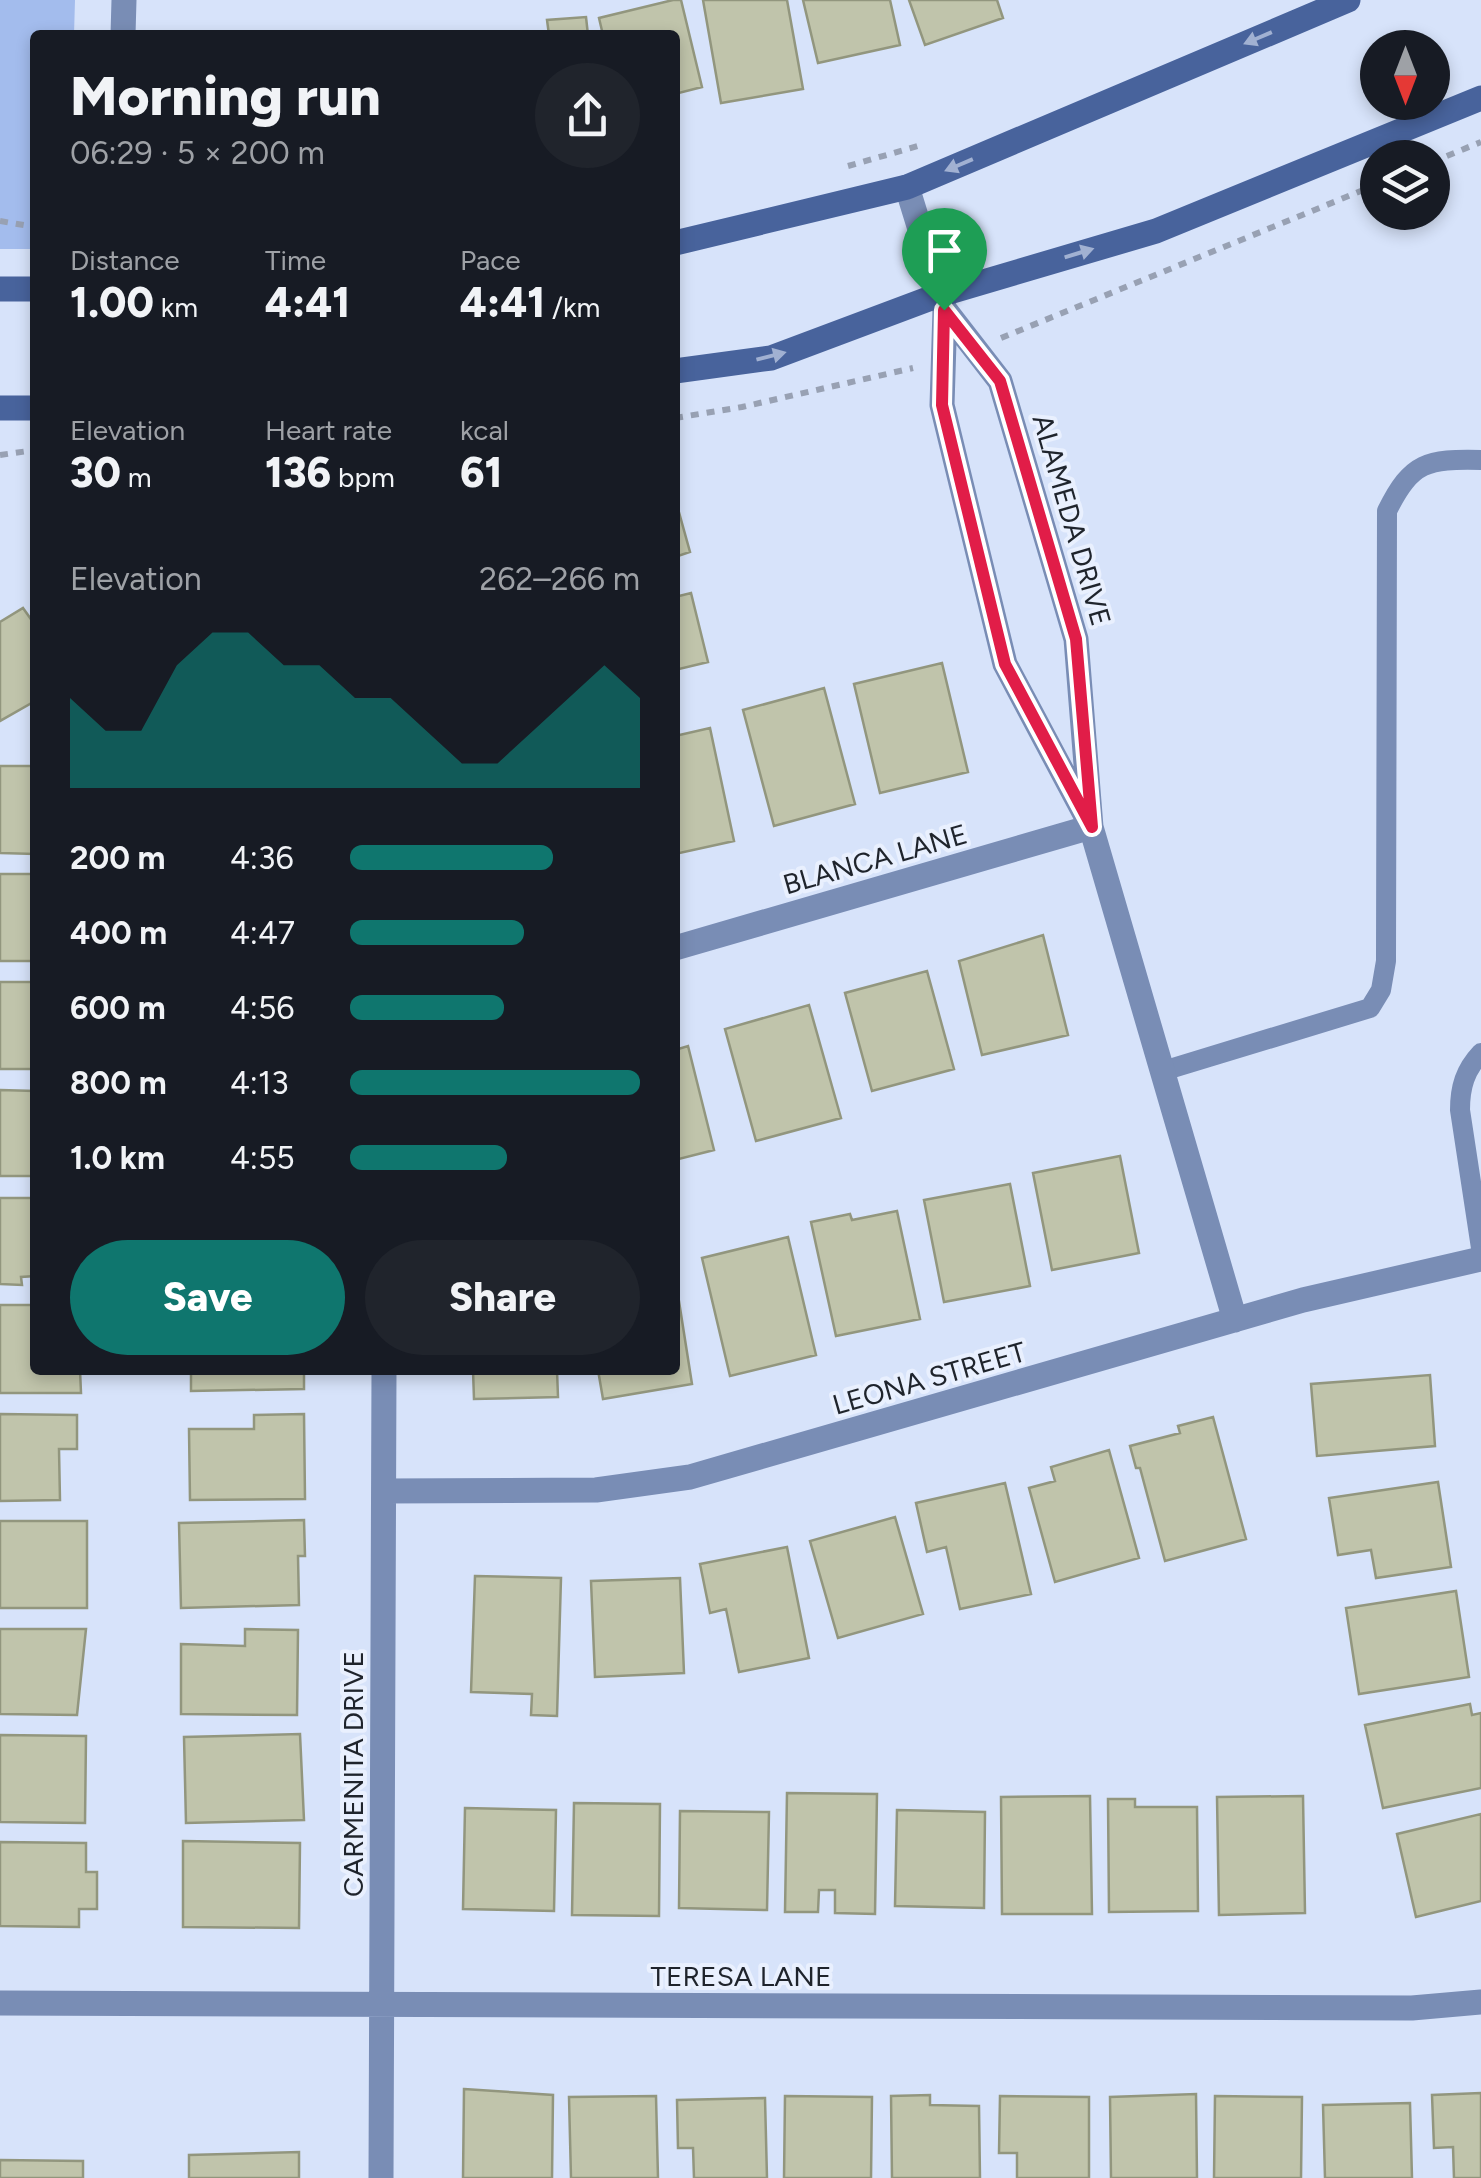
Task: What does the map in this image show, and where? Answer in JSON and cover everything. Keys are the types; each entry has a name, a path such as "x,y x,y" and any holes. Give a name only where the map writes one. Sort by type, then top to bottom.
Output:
{"main road":[{"path":"680,241 907,187 1348,0"},
{"path":"680,370 771,358 1156,231 1481,98"},
{"path":"0,289 30,289"},
{"path":"0,408 30,408"}],"street":[{"path":"123,30 124,0"},
{"name":"ALAMEDA DRIVE","path":"907,187 942,303 942,405 1005,664 1092,827"},
{"name":"ALAMEDA DRIVE","path":"942,303 1000,381 1076,639 1092,827 1235,1320"},
{"name":"BLANCA LANE","path":"680,947 1092,827"},
{"name":"LEONA STREET","path":"384,1492 596,1490 690,1477 1362,1284 1481,1259"},
{"name":"CARMENITA DRIVE","path":"381,2178 384,1375"},
{"name":"TERESA LANE","path":"0,2003 1412,2008 1481,2002"}],"lane":[{"path":"1163,1071 1370,1008 1381,990 1386,961 1387,511 1402,480 1426,464 1481,460"},
{"path":"1481,1053 1467,1070 1460,1092 1472,1132 1481,1248"}],"path":[{"path":"1450,155 1481,142"},
{"path":"974,348 1360,191"},
{"path":"0,221 30,226"},
{"path":"680,417 890,376 943,358"},
{"path":"0,455 30,451"}],"shaded area":[{"path":"0,0 75,0 74,30 30,30 30,249 0,249"}],"building":[{"path":"681,0 702,87 680,93 680,30 602,30 599,18"},
{"path":"703,0 787,0 803,89 721,103"},
{"path":"803,0 890,0 900,45 818,63"},
{"path":"909,0 997,0 1003,18 925,45"},
{"path":"586,17 587,30 548,30 547,20"},
{"path":"680,516 690,552 680,555"},
{"path":"691,593 708,662 680,669 680,596"},
{"path":"23,608 30,618 30,704 0,721 0,622"},
{"path":"942,663 968,772 880,793 854,684"},
{"path":"824,688 855,804 774,826 743,710"},
{"path":"710,728 734,841 680,853 680,735"},
{"path":"0,766 30,766 30,854 0,853"},
{"path":"0,874 30,874 30,961 0,961"},
{"path":"1043,935 1068,1035 982,1055 959,961"},
{"path":"927,971 954,1069 872,1091 845,993"},
{"path":"0,982 30,982 30,1069 0,1069"},
{"path":"809,1005 841,1118 756,1141 725,1029"},
{"path":"688,1046 714,1150 680,1159 680,1048"},
{"path":"0,1090 30,1091 30,1176 0,1176"},
{"path":"1120,1156 1139,1253 1052,1270 1033,1173"},
{"path":"1010,1184 1030,1286 944,1302 924,1200"},
{"path":"0,1198 30,1198 30,1276 21,1277 22,1285 0,1284"},
{"path":"897,1211 920,1319 836,1336 811,1222 850,1214 852,1220"},
{"path":"788,1237 816,1355 730,1376 702,1258"},
{"path":"0,1305 30,1305 30,1375 80,1375 81,1393 0,1393"},
{"path":"680,1308 692,1384 603,1399 599,1375 680,1375"},
{"path":"191,1375 304,1375 304,1389 191,1391"},
{"path":"473,1375 557,1375 558,1397 474,1399"},
{"path":"1430,1375 1435,1446 1317,1456 1311,1384"},
{"path":"0,1414 77,1415 77,1449 59,1449 60,1500 0,1501"},
{"path":"304,1414 305,1499 190,1500 189,1429 254,1429 254,1415"},
{"path":"1213,1417 1246,1539 1165,1561 1140,1468 1136,1468 1130,1446 1180,1433 1178,1426"},
{"path":"1109,1450 1139,1558 1055,1582 1029,1488 1055,1481 1051,1467"},
{"path":"1438,1482 1451,1567 1376,1578 1371,1550 1338,1555 1329,1498"},
{"path":"1005,1483 1031,1594 960,1609 946,1547 927,1552 916,1503"},
{"path":"895,1517 923,1614 838,1638 810,1541"},
{"path":"304,1520 305,1556 298,1556 299,1605 181,1608 179,1523"},
{"path":"0,1521 87,1521 87,1608 0,1608"},
{"path":"787,1547 809,1658 739,1672 726,1609 710,1613 700,1564"},
{"path":"475,1576 561,1578 557,1716 531,1715 532,1694 471,1692"},
{"path":"680,1578 684,1673 595,1677 591,1581"},
{"path":"1456,1591 1469,1677 1359,1694 1346,1608"},
{"path":"0,1629 86,1629 77,1715 0,1714"},
{"path":"245,1629 298,1630 297,1715 181,1714 181,1644 245,1646"},
{"path":"1470,1704 1472,1715 1481,1713 1481,1788 1383,1808 1365,1725"},
{"path":"300,1734 304,1820 186,1823 184,1737"},
{"path":"0,1735 86,1736 85,1823 0,1822"},
{"path":"787,1793 877,1794 875,1914 835,1913 835,1890 819,1890 818,1912 785,1912"},
{"path":"1090,1796 1092,1914 1002,1914 1001,1797"},
{"path":"1303,1796 1305,1913 1219,1915 1217,1797"},
{"path":"1108,1799 1135,1799 1135,1807 1197,1807 1198,1911 1109,1912"},
{"path":"574,1803 660,1804 659,1916 572,1915"},
{"path":"465,1808 556,1810 554,1911 463,1909"},
{"path":"897,1810 985,1812 984,1908 895,1906"},
{"path":"680,1811 769,1812 767,1910 679,1908"},
{"path":"1481,1814 1481,1901 1416,1917 1397,1834"},
{"path":"183,1841 300,1843 299,1928 183,1927"},
{"path":"0,1842 86,1843 86,1872 97,1872 97,1909 79,1909 79,1927 0,1926"},
{"path":"464,2089 553,2095 552,2178 463,2178"},
{"path":"1481,2093 1481,2178 1454,2178 1453,2147 1434,2148 1432,2095"},
{"path":"1196,2094 1197,2178 1111,2178 1110,2097"},
{"path":"930,2095 930,2105 979,2106 980,2178 892,2178 891,2096"},
{"path":"656,2096 658,2178 571,2178 569,2097"},
{"path":"785,2096 872,2097 871,2178 784,2178"},
{"path":"1000,2096 1089,2097 1089,2178 1017,2178 1017,2153 999,2153"},
{"path":"1215,2096 1302,2097 1301,2178 1214,2178"},
{"path":"765,2098 767,2178 694,2178 693,2148 678,2148 677,2100"},
{"path":"1410,2103 1412,2178 1325,2178 1323,2105"},
{"path":"299,2152 299,2178 189,2178 189,2155"},
{"path":"0,2160 83,2161 83,2178 0,2178"}],"route":[{"path":"944,310 1000,381 1076,639 1092,827 1005,664 942,405 944,310"}]}
